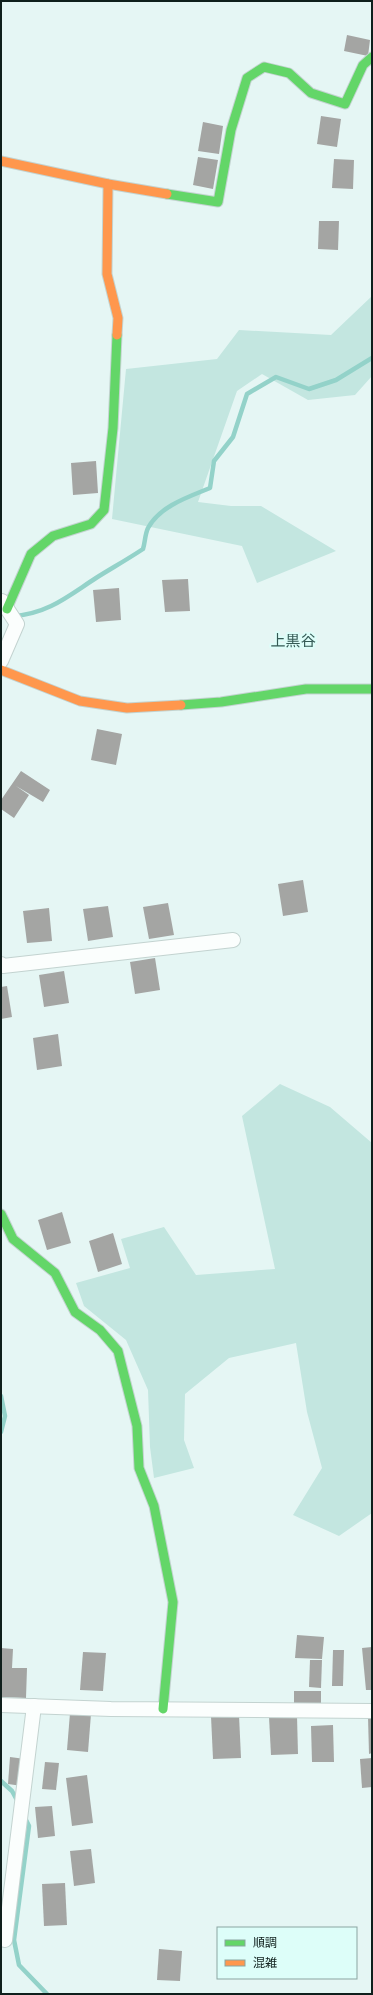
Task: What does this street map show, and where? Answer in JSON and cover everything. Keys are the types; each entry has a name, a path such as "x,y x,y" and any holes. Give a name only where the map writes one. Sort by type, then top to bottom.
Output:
{"street":[{"path":"1,161 108,184 218,202 231,130 247,78 264,68 289,73 311,93 345,104 363,65 372,58"},
{"path":"1,661 17,624 4,604 31,554 53,536 91,524 104,510 113,428 118,318 107,274 108,184"},
{"path":"1,670 80,701 127,708 222,702 306,689 372,689"},
{"path":"1,964 11,965 233,940"},
{"path":"1,1214 13,1239 55,1273 75,1312 100,1330 118,1351 137,1426 139,1468 154,1506 173,1602 163,1709"},
{"path":"1,1705 163,1709 372,1711"},
{"path":"1,1939 6,1940 34,1706"}],"green space":[{"path":"372,296 372,376 355,395 308,400 262,374 237,391 198,502 231,506 261,506 336,551 257,583 242,546 112,519 126,369 217,359 239,330 331,335"},
{"path":"280,1084 330,1107 372,1143 372,1513 339,1536 293,1515 322,1468 307,1412 296,1343 229,1358 185,1394 184,1440 194,1468 154,1478 150,1447 148,1390 126,1340 84,1306 76,1283 130,1268 121,1239 164,1227 196,1275 275,1269 242,1116"}],"building":[{"path":"347,35 370,40 368,56 344,51"},
{"path":"321,116 341,119 337,147 317,144"},
{"path":"203,122 223,126 219,154 198,151"},
{"path":"198,157 218,160 213,189 193,185"},
{"path":"334,159 354,160 353,189 332,188"},
{"path":"319,221 339,221 338,250 318,249"},
{"path":"96,461 98,493 73,495 71,463"},
{"path":"188,579 190,611 165,612 162,580"},
{"path":"119,588 121,620 96,622 93,590"},
{"path":"97,729 122,734 116,765 91,760"},
{"path":"21,771 50,790 43,802 16,786 29,795 14,818 1,809 1,800"},
{"path":"303,880 308,912 283,916 278,884"},
{"path":"168,903 174,935 149,939 143,907"},
{"path":"108,906 113,937 88,941 83,909"},
{"path":"49,908 52,941 27,943 23,911"},
{"path":"155,958 160,990 135,994 130,962"},
{"path":"64,971 69,1003 44,1007 39,975"},
{"path":"7,986 12,1017 1,1019 1,987"},
{"path":"58,1034 62,1066 37,1070 33,1038"},
{"path":"62,1212 71,1243 47,1250 38,1220"},
{"path":"113,1233 122,1264 98,1272 89,1241"},
{"path":"297,1635 324,1637 322,1659 295,1658"},
{"path":"372,1647 372,1690 366,1690 362,1648"},
{"path":"1,1648 13,1649 12,1668 27,1668 26,1698 1,1697"},
{"path":"333,1650 344,1650 343,1686 332,1686"},
{"path":"83,1652 106,1653 103,1691 80,1690"},
{"path":"310,1660 322,1660 321,1688 309,1687"},
{"path":"294,1691 321,1691 321,1704 294,1704"},
{"path":"70,1713 91,1714 88,1752 67,1750"},
{"path":"239,1715 241,1758 213,1759 211,1716"},
{"path":"297,1716 298,1754 271,1755 269,1717"},
{"path":"368,1717 372,1717 372,1753 369,1754"},
{"path":"333,1725 334,1762 312,1762 311,1726"},
{"path":"10,1757 25,1759 22,1786 8,1784"},
{"path":"372,1758 372,1787 362,1788 360,1759"},
{"path":"45,1762 59,1763 56,1790 42,1789"},
{"path":"87,1775 93,1823 72,1826 66,1778"},
{"path":"52,1806 55,1836 38,1838 35,1807"},
{"path":"91,1849 95,1883 74,1886 70,1851"},
{"path":"65,1883 67,1925 44,1926 42,1884"},
{"path":"159,1949 182,1951 180,1981 157,1980"}],"waterway":[{"path":"14,616 38,611 58,603 137,553 143,549 146,533 153,520 175,503 210,488 214,461 233,437 247,394 276,377 309,389 336,380 372,358"},
{"path":"1,1396 5,1416 1,1432"},
{"path":"1,1781 12,1791 18,1802"},
{"path":"25,1818 29,1826 14,1940 19,1965 47,1994"}],"traffic: fast":[{"path":"167,194 218,202 231,130 247,78 264,67 289,73 311,93 345,104 363,65 372,57"},
{"path":"7,609 31,554 53,536 91,524 104,510 113,428 117,335"},
{"path":"181,705 221,702 306,689 372,689"},
{"path":"1,1214 13,1239 55,1273 75,1312 100,1330 118,1351 137,1426 139,1468 154,1506 173,1602 163,1709"}],"traffic: slow":[{"path":"1,161 108,184 167,194"},
{"path":"108,184 107,274 118,318 117,335"},
{"path":"1,670 80,701 127,708 181,705"}],"district":[{"name":"上黒谷","path":"293,641"}]}
